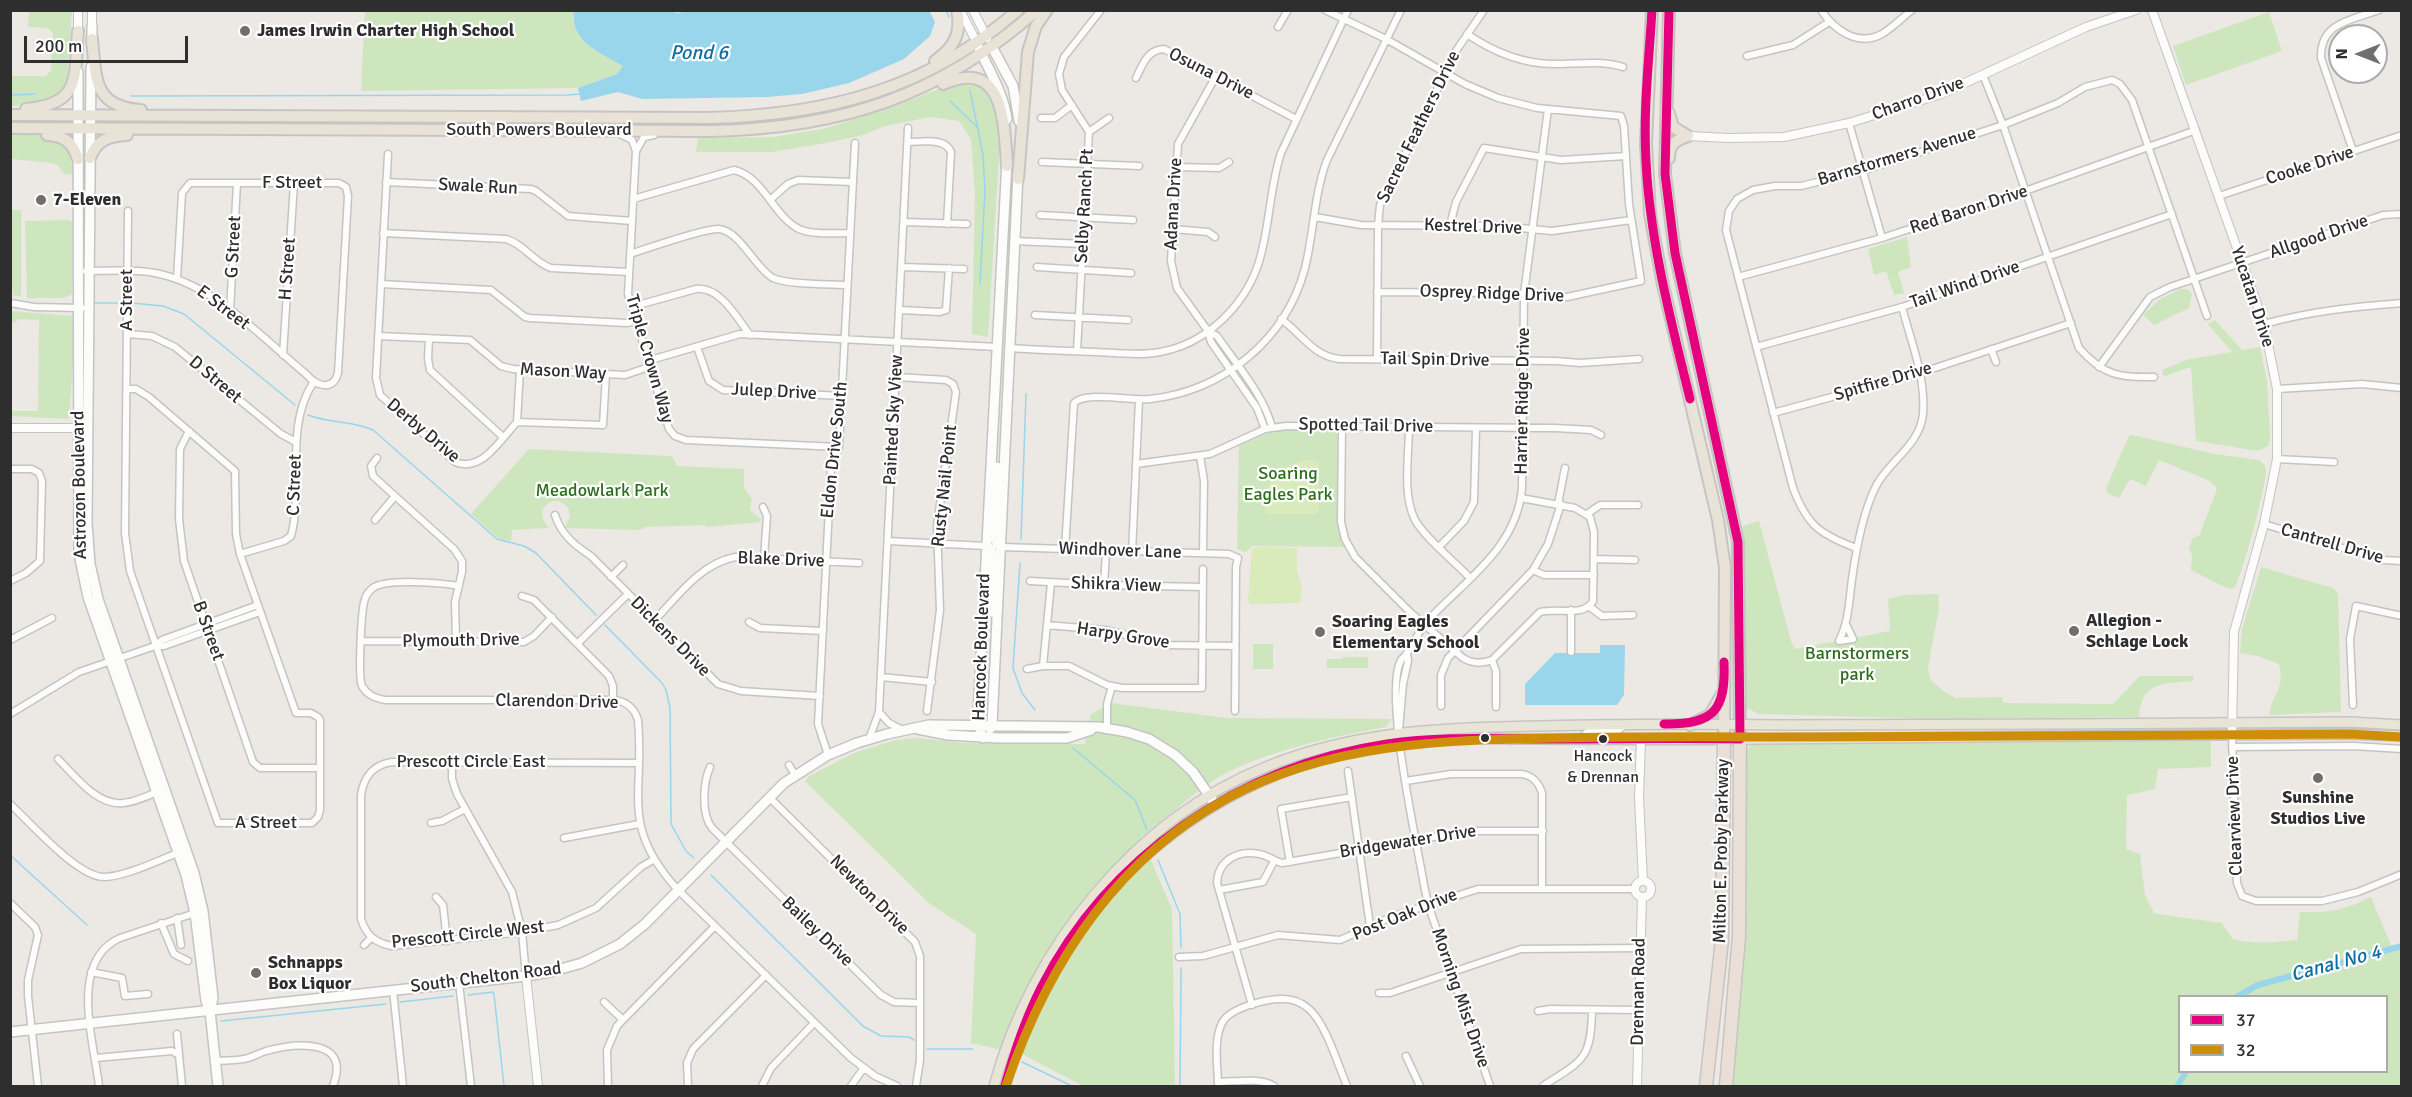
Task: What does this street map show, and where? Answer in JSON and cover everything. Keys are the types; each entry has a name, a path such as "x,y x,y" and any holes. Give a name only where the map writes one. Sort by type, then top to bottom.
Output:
{"highway":[{"path":"887,88 921,70 946,52 958,36 959,10"},
{"name":"South Powers Boulevard","path":"10,115 751,117 829,106 887,88 930,69 986,35 1018,10"},
{"name":"South Powers Boulevard","path":"10,130 705,131 770,129 860,111 925,87 982,54 1037,10"},
{"path":"1018,179 1028,52 1036,26 1047,10"},
{"name":"Milton E. Proby Parkway","path":"1652,10 1646,144 1649,205 1663,285 1722,545 1725,568 1722,940 1706,1086"},
{"name":"Milton E. Proby Parkway","path":"1669,10 1665,174 1671,230 1738,542 1740,568 1739,936 1726,1086"},
{"path":"10,110 51,106 66,96 73,80 78,31"},
{"path":"92,39 98,84 106,99 114,104 132,110 234,117"},
{"path":"860,111 905,99 956,79 976,77 993,89 999,104 1005,137 1006,166"},
{"path":"1666,90 1670,98 1671,122 1677,131 1688,136"},
{"path":"10,130 62,137 71,144 78,159"},
{"path":"90,158 99,142 113,136 195,130"},
{"path":"1671,230 1674,221 1669,153 1675,141 1688,136"},
{"path":"1690,725 1710,715 1724,691"}],"main road":[{"name":"Astrozon Boulevard","path":"92,26 90,158 84,270 83,428 90,564 115,660 203,911 213,998 210,1011"},
{"name":"Astrozon Boulevard","path":"78,31 78,159 84,270"},
{"name":"Hancock Boulevard","path":"976,41 996,80 1005,107 1008,132 978,724 983,738"},
{"name":"Hancock Boulevard","path":"983,738 992,725 1020,138 1017,97 992,47"},
{"path":"1002,266 1004,277 1002,340 1009,348"},
{"path":"1005,433 999,423 1002,357 998,347 1009,348"},
{"path":"994,426 997,471 994,534 1001,547"},
{"path":"986,546 991,549 992,553 991,613 995,641"},
{"name":"Astrozon Boulevard","path":"115,660 129,729 161,790"},
{"name":"South Chelton Road","path":"10,1032 526,976 564,969 608,951 645,924 769,797 795,775 828,755 869,739 929,725 978,724 1103,729 1137,734 1165,748 1193,772 1212,800"},
{"path":"1399,737 1448,728 1627,724 2402,725"},
{"name":"South Chelton Road","path":"916,729 983,738 1067,738 1103,729"},
{"path":"994,1086 1008,1044 1030,992 1071,925 1121,867 1168,825 1266,766 1355,739 1399,737 1740,740 2348,734 2402,736"},
{"path":"1005,1086 1022,1029 1036,1000 1077,931 1112,888 1133,867 1212,800"},
{"name":"Astrozon Boulevard","path":"183,852 195,913 206,1001 210,1011 218,1086"}],"street":[{"name":"Astrozon Boulevard","path":"78,10 78,31"},
{"name":"Astrozon Boulevard","path":"92,10 92,26"},
{"path":"959,10 976,41"},
{"path":"973,10 992,47"},
{"name":"Selby Ranch Pt","path":"1077,351 1089,132 1062,90 1059,74 1064,57 1101,10"},
{"path":"1278,27 1288,10"},
{"path":"1325,10 1386,39 1498,98 1548,109 1621,116 1631,220"},
{"path":"1009,348 1139,354 1158,352 1186,344 1208,331 1238,302 1254,274 1264,241 1278,163 1296,119 1348,10"},
{"path":"1065,550 1074,398 1139,400 1191,390 1231,371 1259,348 1281,320 1302,278 1322,176 1401,10"},
{"name":"Sacred Feathers Drive","path":"1377,359 1378,225 1384,193 1445,72 1467,34 1485,10"},
{"path":"1821,10 1839,31 1854,37 1865,38 1879,35 1912,10"},
{"name":"Charro Drive","path":"1688,136 1784,137 1849,123 1941,94 2086,27 2136,10"},
{"name":"Yucatan Drive","path":"2152,10 2264,324 2277,389 2277,459 2264,524 2234,632 2232,735"},
{"path":"2353,151 2321,58 2320,48 2334,26 2379,10"},
{"path":"1747,56 1793,45 1829,22"},
{"path":"1467,34 1494,50 1531,62 1612,64 1623,67"},
{"name":"Osuna Drive","path":"1136,78 1149,54 1164,48 1296,119"},
{"path":"1983,75 2003,125 2079,348 2107,373 2128,378 2154,377"},
{"name":"Adana Drive","path":"1208,331 1177,288 1171,261 1178,144 1216,76"},
{"name":"Barnstormers Avenue","path":"1856,548 1818,530 1802,512 1793,488 1726,230 1729,212 1737,199 1753,190 1775,186 1801,186 1862,171 2003,125 2058,104 2085,87 2112,80 2120,84 2132,100 2207,316"},
{"path":"1041,118 1055,118 1072,105"},
{"name":"Harrier Ridge Drive","path":"1399,737 1407,654 1424,625 1497,551 1506,538 1521,498 1524,294 1548,109"},
{"path":"1089,132 1109,118"},
{"path":"1849,123 1882,238"},
{"name":"Painted Sky View","path":"869,739 879,712 908,128"},
{"path":"572,130 623,135 632,140 636,151"},
{"name":"Red Baron Drive","path":"1738,277 1882,238 2025,191 2196,130"},
{"path":"636,151 641,140 648,135 705,131"},
{"name":"Cooke Drive","path":"2219,196 2402,135"},
{"path":"908,142 943,142 949,147 951,152 947,224"},
{"name":"Eldon Drive South","path":"828,755 819,732 820,696 831,468 839,447 855,143"},
{"path":"1450,225 1456,202 1484,148 1542,158 1570,160 1626,156"},
{"name":"Triple Crown Way","path":"636,151 628,294 666,423 672,432 680,438 839,447"},
{"name":"Derby Drive","path":"388,154 376,385 380,395 455,462 468,466 478,463 517,422"},
{"path":"1042,162 1138,166"},
{"path":"1176,166 1219,168 1229,162"},
{"path":"633,199 734,170 751,178 791,224 801,230 850,233"},
{"path":"770,200 788,184 798,180 852,182"},
{"name":"Swale Run","path":"386,182 531,189 568,216 632,221"},
{"name":"F Street","path":"177,279 184,183 339,183 348,191 338,373 337,378 330,384 320,386 313,383"},
{"name":"G Street","path":"230,311 237,183"},
{"name":"H Street","path":"283,355 294,183"},
{"name":"A Street","path":"127,389 142,392 235,471 236,534 240,554 296,714 311,713 318,717 320,810 318,817 312,823 218,823 130,571 125,533 128,211"},
{"name":"Tail Wind Drive","path":"1756,347 1902,307 2172,214"},
{"name":"Allgood Drive","path":"2099,367 2150,297 2170,288 2383,215 2402,214"},
{"path":"1040,215 1133,220"},
{"name":"Kestrel Drive","path":"1315,217 1378,225 1508,226 1557,231 1631,220"},
{"name":"Osprey Ridge Drive","path":"1377,292 1577,296 1641,281 1631,220"},
{"path":"904,222 967,224"},
{"path":"630,254 703,232 722,229 732,235 772,277 783,281 847,285"},
{"path":"1173,230 1208,232 1215,237"},
{"path":"383,233 506,239 517,243 541,263 551,268 629,272"},
{"path":"1015,241 1083,244"},
{"path":"902,267 964,269"},
{"path":"1037,267 1131,273"},
{"path":"900,310 940,312 945,310 949,268"},
{"name":"E Street","path":"84,270 153,273 177,279 205,291 283,355 313,383"},
{"path":"381,284 491,290 530,318 627,324 635,321"},
{"path":"631,308 689,291 707,289 716,294 750,335"},
{"path":"10,303 34,308 84,308"},
{"path":"2264,324 2330,308 2402,303"},
{"path":"1847,626 1856,548 1876,486 1914,440 1923,417 1920,373 1902,307"},
{"path":"1035,315 1128,320"},
{"name":"Tail Spin Drive","path":"1281,320 1294,328 1312,349 1339,359 1580,363 1640,358"},
{"name":"Spitfire Drive","path":"1773,413 1920,373 2071,323"},
{"path":"1208,331 1217,336 1266,409 1269,428"},
{"path":"1208,331 1211,342 1269,428"},
{"name":"D Street","path":"127,334 152,336 175,347 280,434 296,442"},
{"name":"Mason Way","path":"378,336 470,340 506,369 625,375 648,364 740,334 998,347"},
{"path":"429,338 430,370 503,437"},
{"name":"Julep Drive","path":"697,347 709,381 723,390 842,396"},
{"path":"1991,349 1996,362"},
{"path":"520,370 517,422 603,425 606,374"},
{"name":"Rusty Nail Point","path":"897,377 946,380 955,387 936,543 940,610 927,711"},
{"name":"C Street","path":"240,554 284,541 291,536 299,421 305,398 313,383"},
{"path":"2277,389 2362,384 2402,388"},
{"path":"1131,553 1139,400"},
{"path":"1342,426 1341,522 1348,545 1359,562 1453,650 1472,662 1483,663 1492,660 1540,612 1590,607 1602,616 1633,615"},
{"name":"Spotted Tail Drive","path":"1136,464 1215,452 1269,428 1342,426 1522,428 1591,430 1600,435"},
{"path":"1409,427 1411,508 1420,526 1470,578"},
{"path":"10,428 83,428"},
{"path":"1439,547 1464,521 1473,502 1476,428"},
{"name":"B Street","path":"189,431 180,449 180,534 187,573 253,762 257,768 320,768"},
{"path":"1200,456 1204,481 1203,554"},
{"path":"376,458 371,466 373,476 459,556 462,566 455,602 456,641"},
{"path":"2277,459 2334,462"},
{"path":"1441,706 1442,670 1453,650 1533,570 1548,544 1559,504 1565,468"},
{"path":"10,469 41,471 42,481 40,561 26,573 10,581"},
{"path":"375,520 395,496"},
{"path":"1521,498 1559,504 1579,509 1587,514 1594,526 1593,601 1590,607"},
{"path":"1587,514 1600,506 1638,505"},
{"path":"762,507 767,516 764,558"},
{"name":"Dickens Drive","path":"555,515 560,529 718,684 741,691 820,696"},
{"name":"Cantrell Drive","path":"2264,524 2382,560 2402,561"},
{"path":"888,541 986,546"},
{"name":"Windhover Lane","path":"1001,547 1131,553 1230,554 1238,558 1235,646"},
{"path":"1104,585 1106,552"},
{"name":"Blake Drive","path":"654,621 704,569 725,559 735,557 859,563"},
{"path":"1594,560 1635,560"},
{"path":"699,564 704,569"},
{"path":"611,577 623,565"},
{"path":"1027,669 1069,666 1112,687 1202,688 1203,569"},
{"path":"1533,570 1544,574 1594,575"},
{"name":"Shikra View","path":"1030,581 1203,587"},
{"path":"1044,666 1051,583"},
{"name":"Clarendon Drive","path":"459,586 382,584 376,586 364,599 359,675 364,695 385,700 614,700 626,703 636,713 639,728 639,824 653,860 678,890 814,1023 864,1069 897,1086"},
{"path":"578,643 627,594"},
{"path":"522,596 534,600 609,676 613,686 614,700"},
{"path":"2353,705 2350,639 2356,606 2402,616"},
{"path":"10,714 69,678 155,646 164,646 259,608"},
{"path":"1571,610 1571,652"},
{"name":"Plymouth Drive","path":"361,641 524,642 534,636 552,617"},
{"path":"10,640 52,618"},
{"path":"749,622 760,628 823,631"},
{"name":"Harpy Grove","path":"1047,625 1105,630 1169,645 1235,646"},
{"path":"1235,646 1235,711"},
{"path":"1492,660 1496,671 1496,707"},
{"path":"881,677 932,682"},
{"path":"713,692 718,684"},
{"path":"1103,729 1112,687"},
{"path":"879,712 889,723 903,731"},
{"path":"1580,739 1588,731 1619,730 1627,724"},
{"name":"Clearview Drive","path":"2232,735 2237,883 2242,896 2256,901 2322,901 2358,892 2402,874"},
{"name":"Morning Mist Drive","path":"1399,737 1428,904 1490,1086"},
{"path":"1641,739 1640,798 1643,881"},
{"path":"2232,747 2354,746 2402,749"},
{"path":"58,759 105,801 129,802 161,790"},
{"name":"Prescott Circle East","path":"371,938 364,929 360,915 361,795 362,787 371,771 378,766 392,762 638,763"},
{"path":"452,762 454,786 512,892 522,932 538,1086"},
{"path":"789,765 795,775"},
{"path":"365,766 371,771"},
{"name":"Bailey Drive","path":"710,767 706,777 705,814 708,824 881,995 894,1002 920,1003"},
{"path":"1348,771 1370,926"},
{"path":"1406,781 1459,774 1521,774 1537,778 1542,793 1542,888"},
{"name":"Newton Drive","path":"769,797 915,942 920,956 920,1060 916,1086"},
{"path":"1290,862 1281,809 1352,797"},
{"path":"10,804 78,868 94,876 112,876 183,852"},
{"path":"431,823 442,821 465,809"},
{"path":"564,838 639,824"},
{"name":"Bridgewater Drive","path":"1252,1005 1219,890 1217,876 1228,859 1257,853 1274,861 1290,862 1469,831 1543,831"},
{"name":"Prescott Circle West","path":"371,938 381,944 392,946 522,932 558,925 585,914 607,899 635,872 653,860"},
{"path":"1219,890 1263,882 1274,861"},
{"path":"1643,881 1647,882 1651,889 1649,894 1642,897 1635,890 1636,885 1643,881"},
{"name":"Post Oak Drive","path":"1179,957 1203,957 1278,934 1340,940 1428,904 1478,889 1635,890"},
{"path":"436,897 443,905 447,940"},
{"name":"Drennan Road","path":"1637,1086 1642,897"},
{"path":"10,903 29,920 38,935 28,980 38,1086"},
{"path":"99,1086 87,984 97,956 109,942 195,913"},
{"path":"177,918 181,945"},
{"path":"161,923 174,954 188,961"},
{"path":"608,1086 607,1050 614,1033 623,1020 716,926"},
{"path":"364,945 371,938"},
{"path":"1378,993 1390,993 1530,948 1640,948"},
{"path":"91,972 122,978 124,996 148,994"},
{"path":"688,1086 686,1069 693,1050 765,975"},
{"path":"459,983 471,1086"},
{"path":"393,990 403,1086"},
{"path":"1274,1086 1268,1080 1218,1084 1217,1040 1222,1023 1235,1011 1252,1005 1285,999 1301,1003 1310,1009 1321,1026 1347,1086"},
{"path":"604,1002 623,1020"},
{"path":"1543,1086 1585,1057 1592,1037 1592,1010"},
{"path":"1538,1011 1638,1010"},
{"path":"762,1086 771,1068 814,1023"},
{"path":"177,1034 182,1086"},
{"path":"216,1061 245,1059 271,1050 319,1046 330,1052 335,1062 336,1074 333,1086"},
{"path":"96,1058 167,1051 179,1055"},
{"path":"1406,1056 1420,1086"},
{"path":"851,1086 864,1069"}],"green space":[{"path":"29,11 72,11 67,80 63,88 52,99 37,104 11,106 10,76 46,76 51,70 53,33 48,28 28,27"},
{"path":"365,11 574,11 577,31 588,46 624,65 617,74 578,88 361,91"},
{"path":"2269,12 2282,51 2186,85 2173,46"},
{"path":"975,80 990,91 1001,123 988,337 972,334 975,194 971,139 959,121 930,117 885,126 863,135 771,152 696,152 698,138 774,137 827,128 895,106 956,82"},
{"path":"11,134 36,134 55,138 68,150 73,175 64,174 58,165 52,163 11,159"},
{"path":"12,210 21,210 21,297 13,295 11,277"},
{"path":"69,220 73,223 72,294 64,298 27,298 25,221"},
{"path":"1907,237 1911,267 1898,272 1904,293 1894,295 1886,271 1874,275 1868,249"},
{"path":"2181,289 2188,289 2192,294 2189,308 2154,325 2143,315 2160,299"},
{"path":"11,311 72,316 76,319 69,419 11,416 11,411 38,411 39,320 19,319 14,323 11,320"},
{"path":"2215,320 2242,350 2260,347 2267,381 2270,438 2268,446 2258,451 2196,441 2191,367 2164,376 2162,370 2186,360 2232,352 2208,324"},
{"name":"Soaring Eagles Park","path":"1280,430 1335,430 1337,433 1338,525 1344,547 1252,546 1246,552 1237,549 1239,446"},
{"path":"2129,436 2215,454 2259,460 2264,465 2265,480 2258,512 2248,550 2234,588 2227,588 2191,570 2192,556 2189,548 2193,538 2199,536 2217,489 2210,481 2159,460 2146,486 2130,479 2119,498 2108,493 2106,488"},
{"name":"Meadowlark Park","path":"529,449 672,456 677,466 744,469 744,488 752,499 750,510 761,519 760,522 707,527 704,525 646,527 640,530 566,528 570,517 569,510 563,503 553,501 545,506 542,513 549,528 512,530 511,541 498,538 471,514"},
{"path":"1305,460 1319,461 1319,511 1316,514 1266,514 1265,494 1273,478 1287,467"},
{"name":"Barnstormers park","path":"1759,521 1795,649 1890,631 1888,599 1904,595 1938,594 1939,608 1928,667 1930,679 1955,698 2002,697 2003,703 2113,704 2140,676 2194,676 2193,681 2163,684 2149,691 2144,697 2139,717 1939,719 1759,714 1743,706 1743,555 1740,527"},
{"path":"1252,548 1297,548 1297,571 1302,588 1300,603 1251,604 1248,600"},
{"path":"2261,567 2333,588 2338,594 2341,712 2269,715 2280,686 2279,664 2258,656 2240,653 2242,629"},
{"path":"1253,644 1273,644 1273,669 1253,669"},
{"path":"1343,657 1368,657 1368,668 1327,668 1327,659 1342,659"},
{"path":"1111,703 1227,718 1391,719 1386,727 1297,747 1232,770 1204,787 1141,837 1172,909 1175,1086 1083,1086 1024,1055 971,1043 976,934 929,903 805,781 809,776 856,752 896,740 917,738 963,743 1085,744 1091,714"},
{"path":"2211,741 2211,767 2158,769 2155,789 2127,795 2126,849 2140,854 2145,895 2154,913 2222,923 2233,939 2272,942 2297,940 2300,912 2337,910 2371,897 2392,948 2401,945 2401,1086 2177,1086 2185,1073 2388,1073 2388,995 2178,995 2178,1073 2182,1073 2173,1086 1730,1086 1742,971 1746,753 1751,744"}],"water":[{"name":"Pond 6","path":"574,10 669,10 677,13 694,10 929,10 935,22 930,36 904,59 849,83 802,94 767,97 642,99 618,92 581,101 578,88 617,74 623,66 596,51 582,39 574,21"},
{"path":"1600,645 1625,645 1624,695 1617,705 1525,705 1525,684 1555,653 1600,653"}],"waterway":[{"path":"946,10 949,17"},
{"path":"970,90 983,155 985,191 980,284"},
{"path":"10,95 35,94"},
{"path":"131,96 580,94"},
{"path":"950,101 977,127"},
{"path":"95,303 120,303"},
{"path":"132,303 163,306 184,314 295,405"},
{"path":"1021,539 1026,394"},
{"path":"308,415 373,430 497,539 524,546 536,553 596,615"},
{"path":"1020,563 1013,668 1022,693 1035,710"},
{"path":"605,625 662,683 666,690 670,708 671,824 686,851 694,858"},
{"path":"1073,748 1135,800 1147,830"},
{"path":"10,855 87,925"},
{"path":"1158,860 1180,914 1181,948"},
{"path":"711,875 863,1026 881,1036 909,1037 914,1040"},
{"name":"Canal No 4","path":"2240,995 2258,985 2402,946"},
{"path":"1180,1086 1181,968"},
{"path":"468,995 493,992 494,994 504,1086"},
{"path":"400,1002 453,996"},
{"path":"221,1021 386,1004"},
{"path":"927,1049 973,1049"},
{"path":"1022,1062 1072,1086"},
{"name":"Canal No 4","path":"2177,1086 2185,1073"}],"transit line":[{"name":"37","path":"1652,10 1645,123 1648,191 1662,281 1690,399"},
{"name":"37","path":"1005,1086 1020,1036 1041,988 1069,941 1103,897 1141,859 1184,825 1231,796 1281,773 1333,755 1407,741 1468,738 1740,739 1738,542 1675,253 1665,174 1669,10"},
{"name":"37","path":"1664,724 1695,721 1714,711 1722,692 1724,662"},
{"name":"32","path":"1006,1086 1022,1042 1064,960 1089,922 1118,886 1150,853 1186,824 1226,799 1265,780 1305,766 1387,748 1471,740 1588,737 2350,734 2401,737"}],"place":[{"name":"James Irwin Charter High School","path":"245,31"},
{"name":"7-Eleven","path":"41,200"},
{"name":"Allegion - Schlage Lock","path":"2074,631"},
{"name":"Soaring Eagles Elementary School","path":"1320,632"},
{"name":"Hancock & Drennan","path":"1603,739"},
{"name":"Sunshine Studios Live","path":"2318,778"},
{"name":"Schnapps Box Liquor","path":"256,973"}]}
